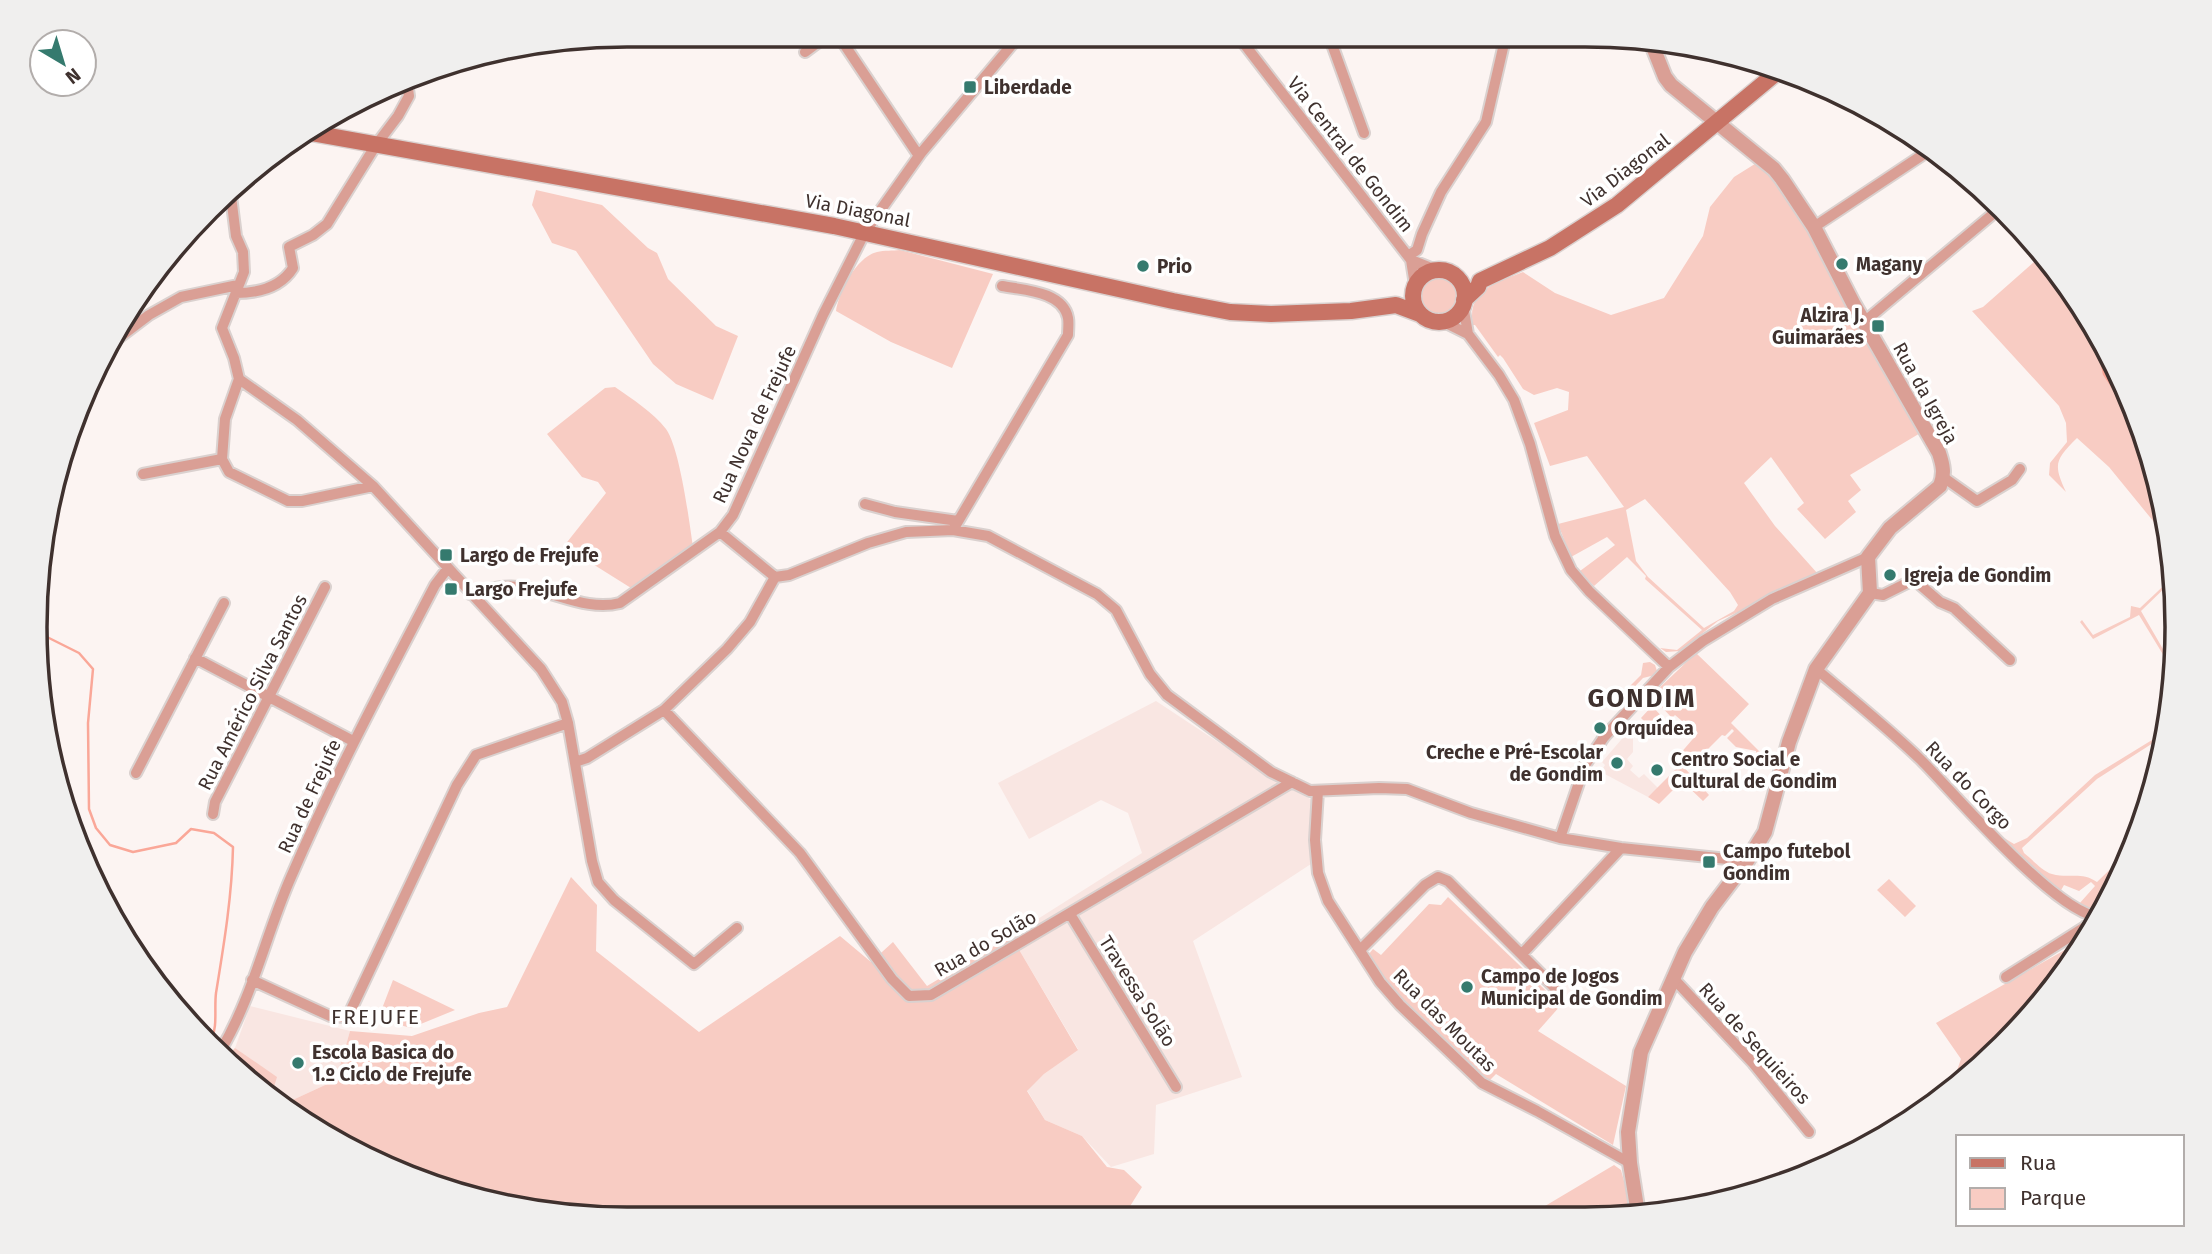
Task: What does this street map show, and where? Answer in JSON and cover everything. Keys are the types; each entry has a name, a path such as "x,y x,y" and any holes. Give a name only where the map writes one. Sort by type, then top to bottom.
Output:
{"main road":[{"name":"Via Diagonal","path":"321,135 865,232 1174,302 1230,312 1311,314 1396,305 1420,314 1427,320 1444,322 1459,313 1480,281 1530,259 1586,227 1617,205 1770,78"},
{"path":"1396,305 1422,275 1436,270 1445,270 1456,277 1464,288 1464,303"},
{"path":"1456,277 1469,277 1480,281"},
{"path":"1414,287 1412,298 1420,314"}],"street":[{"path":"805,52 812,47"},
{"path":"846,47 919,156"},
{"name":"Rua Nova de Frejufe","path":"471,594 495,587 520,587 607,606 620,603 720,533 733,515 823,315 865,232 919,156 1011,47"},
{"name":"Via Central de Gondim","path":"1246,47 1409,258 1414,287"},
{"path":"1333,47 1364,132"},
{"path":"1409,258 1418,250 1422,234 1441,192 1486,122 1502,47"},
{"name":"Rua da Igreja","path":"1655,51 1671,85 1774,169 1814,227 1864,322 1939,453 1943,463 1940,486 1890,528 1868,558"},
{"path":"129,331 149,315 181,298 237,289 264,290 287,278 293,268 289,247 313,235 327,224 376,145 398,116 409,96 408,90"},
{"path":"1814,227 1921,155"},
{"path":"232,203 236,236 243,252 244,272 222,328 239,379 225,419 222,459 229,472 288,500 302,501 373,486"},
{"path":"1864,322 1992,214"},
{"name":"Via Central de Gondim","path":"1409,258 1436,270"},
{"path":"956,526 1068,335 1068,317 1060,303 1039,293 1002,286"},
{"path":"1464,303 1468,334"},
{"path":"1444,322 1468,334 1504,383 1518,408 1531,444 1555,536 1566,562 1583,584 1669,667"},
{"path":"239,379 297,420 373,486 541,669 562,702 598,882 614,900 694,964 737,928"},
{"path":"143,474 222,459"},
{"path":"1943,477 1977,501 2012,480 2020,469"},
{"path":"865,504 988,536 1097,594 1116,610 1150,674 1167,695 1271,772 1310,791 1407,789 1471,813 1560,838 1621,848 1747,862"},
{"path":"720,533 775,577 789,575 868,543 906,532 956,526"},
{"path":"1560,838 1585,765 1604,737 1669,667 1703,641 1772,599 1868,558 1870,593 1816,669 1789,742 1765,832 1747,862 1712,907 1673,978 1640,1052 1628,1132 1637,1204"},
{"name":"Rua de Frejufe","path":"225,1044 237,1023 290,879 354,741 435,585 448,568"},
{"path":"575,762 587,758 664,710 727,649 750,622 775,577"},
{"path":"1870,593 1883,595 1911,581 1918,583 1940,602 1954,608 2010,660"},
{"name":"Rua Américo Silva Santos","path":"213,814 215,802 325,587"},
{"path":"136,773 224,603"},
{"path":"195,658 354,741"},
{"name":"Rua do Corgo","path":"1816,669 1920,759 1978,822 2053,894 2089,913"},
{"name":"Rua do Solão","path":"664,710 800,853 892,979 909,996 931,995 1292,782"},
{"path":"252,980 330,1016 344,1017 350,1012 457,785 476,755 568,723"},
{"name":"Rua das Moutas","path":"1318,791 1315,841 1318,873 1328,901 1380,982 1400,1005 1482,1083 1630,1164"},
{"path":"1522,954 1621,848"},
{"path":"1360,950 1425,885 1438,877 1448,881 1556,989"},
{"name":"Travessa Solão","path":"1070,914 1176,1087"},
{"path":"2006,976 2078,931"},
{"name":"Rua de Sequieiros","path":"1673,978 1753,1063 1809,1132"}],"shaded area":[{"path":"1156,701 1277,781 1312,800 1311,864 1193,941 1242,1077 1156,1105 1154,1154 1111,1167 1082,1136 1045,1120 1027,1090 1078,1049 1011,936 1142,853 1128,813 1101,800 1029,839 998,783"},
{"name":"Creche e Pré-Escolar de Gondim","path":"1633,726 1633,752 1627,759 1633,766 1630,770 1639,778 1644,774 1658,788 1648,797 1601,772 1605,765 1602,762"},
{"name":"Escola Basica do 1.º Ciclo de Frejufe","path":"250,1006 350,1031 336,1080 292,1100 256,1072 235,1048"}],"green space":[{"path":"1758,162 1768,169 1809,230 1922,432 1850,475 1861,490 1848,501 1856,512 1825,539 1797,509 1804,503 1771,457 1744,483 1775,526 1818,574 1718,621 1680,651 1666,652 1660,648 1677,650 1702,630 1645,579 1646,576 1627,557 1594,586 1580,571 1615,545 1607,537 1571,557 1558,524 1624,507 1587,456 1550,466 1534,423 1568,410 1569,392 1557,388 1534,395 1523,389 1503,358 1500,355 1498,357 1473,325 1472,313 1474,304 1486,290 1523,272 1555,293 1611,315 1664,298 1703,236 1710,207 1734,177","holes":["1645,499 1730,592 1738,605 1734,611 1704,628 1648,577 1636,561 1626,510"]},
{"path":"536,190 602,205 648,248 657,253 668,279 716,326 738,336 713,400 676,384 653,364 576,251 552,243 532,205"},
{"path":"900,250 993,274 952,368 891,342 836,311 845,285 862,261 877,252"},
{"path":"2035,261 2045,274 2087,337 2121,405 2145,477 2156,524 2109,467 2077,438 2058,463 2059,475 2066,492 2049,475 2050,463 2067,442 2066,423 2059,406 1972,311 1983,307"},
{"path":"1439,275 1453,281 1459,295 1453,309 1439,315 1425,309 1419,295 1425,281"},
{"path":"615,387 655,417 671,439 683,485 693,547 631,588 564,546 606,493 598,482 582,477 547,434 605,388"},
{"path":"2164,586 2164,589 2141,611 2164,651 2164,657 2139,615 2093,639 2080,622 2082,620 2093,635 2130,617 2131,606 2140,608"},
{"path":"1696,653 1749,704 1731,723 1767,759 1774,759 1768,760 1756,758 1756,751 1736,747 1727,738 1734,731 1732,729 1725,736 1722,735 1690,767 1679,755 1698,733 1684,720 1675,715 1672,718 1657,702 1661,697 1655,692"},
{"path":"1650,662 1655,665 1655,675 1643,678 1616,706 1613,703 1641,675 1643,663"},
{"path":"1652,706 1668,723 1657,734 1641,718"},
{"path":"2154,739 2153,743 2097,779 2022,848 2041,868 2058,875 2086,877 2097,882 2113,867 2091,910 2079,904 2095,886 2091,882 2079,891 2064,885 2060,892 1994,830 2014,844 2027,838 2095,775"},
{"path":"1681,764 1709,795 1703,801 1682,781 1659,804 1648,797"},
{"path":"571,877 597,905 596,951 699,1032 840,936 871,962 893,942 927,986 1011,936 1078,1050 1044,1074 1027,1091 1045,1120 1082,1136 1107,1167 1124,1170 1142,1187 1130,1207 589,1206 514,1196 441,1176 371,1147 292,1100 336,1080 350,1031 412,1036 479,1013 507,1007"},
{"path":"1889,879 1916,906 1905,917 1877,890"},
{"name":"Campo de Jogos Municipal de Gondim","path":"1448,897 1561,1005 1538,1031 1626,1086 1613,1145 1496,1074 1489,1081 1376,973 1368,955 1373,949 1381,955 1429,904 1441,905"},
{"path":"2067,949 2021,1009 1956,1072 1961,1059 1936,1023"},
{"path":"393,980 455,1010 411,1028 378,1019"},
{"path":"235,1048 277,1077 274,1087 245,1063 232,1051"},
{"path":"1614,1165 1621,1170 1631,1205 1585,1207 1543,1207"}],"waterway":[{"path":"2102,366 2112,386"},
{"path":"47,637 79,653 93,669 88,723 89,809 96,828 110,845 133,852 176,843 191,829 214,833 233,847 213,1033"}],"place":[{"name":"Liberdade","path":"970,87"},
{"name":"Magany","path":"1842,264"},
{"name":"Prio","path":"1143,266"},
{"name":"Alzira J. Guimarães","path":"1878,326"},
{"name":"Largo de Frejufe","path":"446,555"},
{"name":"Igreja de Gondim","path":"1890,575"},
{"name":"Largo Frejufe","path":"451,589"},
{"name":"Orquídea","path":"1600,728"},
{"name":"Creche e Pré-Escolar de Gondim","path":"1617,763"},
{"name":"Centro Social e Cultural de Gondim","path":"1657,770"},
{"name":"Campo futebol Gondim","path":"1709,862"},
{"name":"Campo de Jogos Municipal de Gondim","path":"1467,987"},
{"name":"Escola Basica do 1.º Ciclo de Frejufe","path":"298,1063"}],"district":[{"name":"GONDIM","path":"1642,698"},
{"name":"FREJUFE","path":"376,1017"}]}
